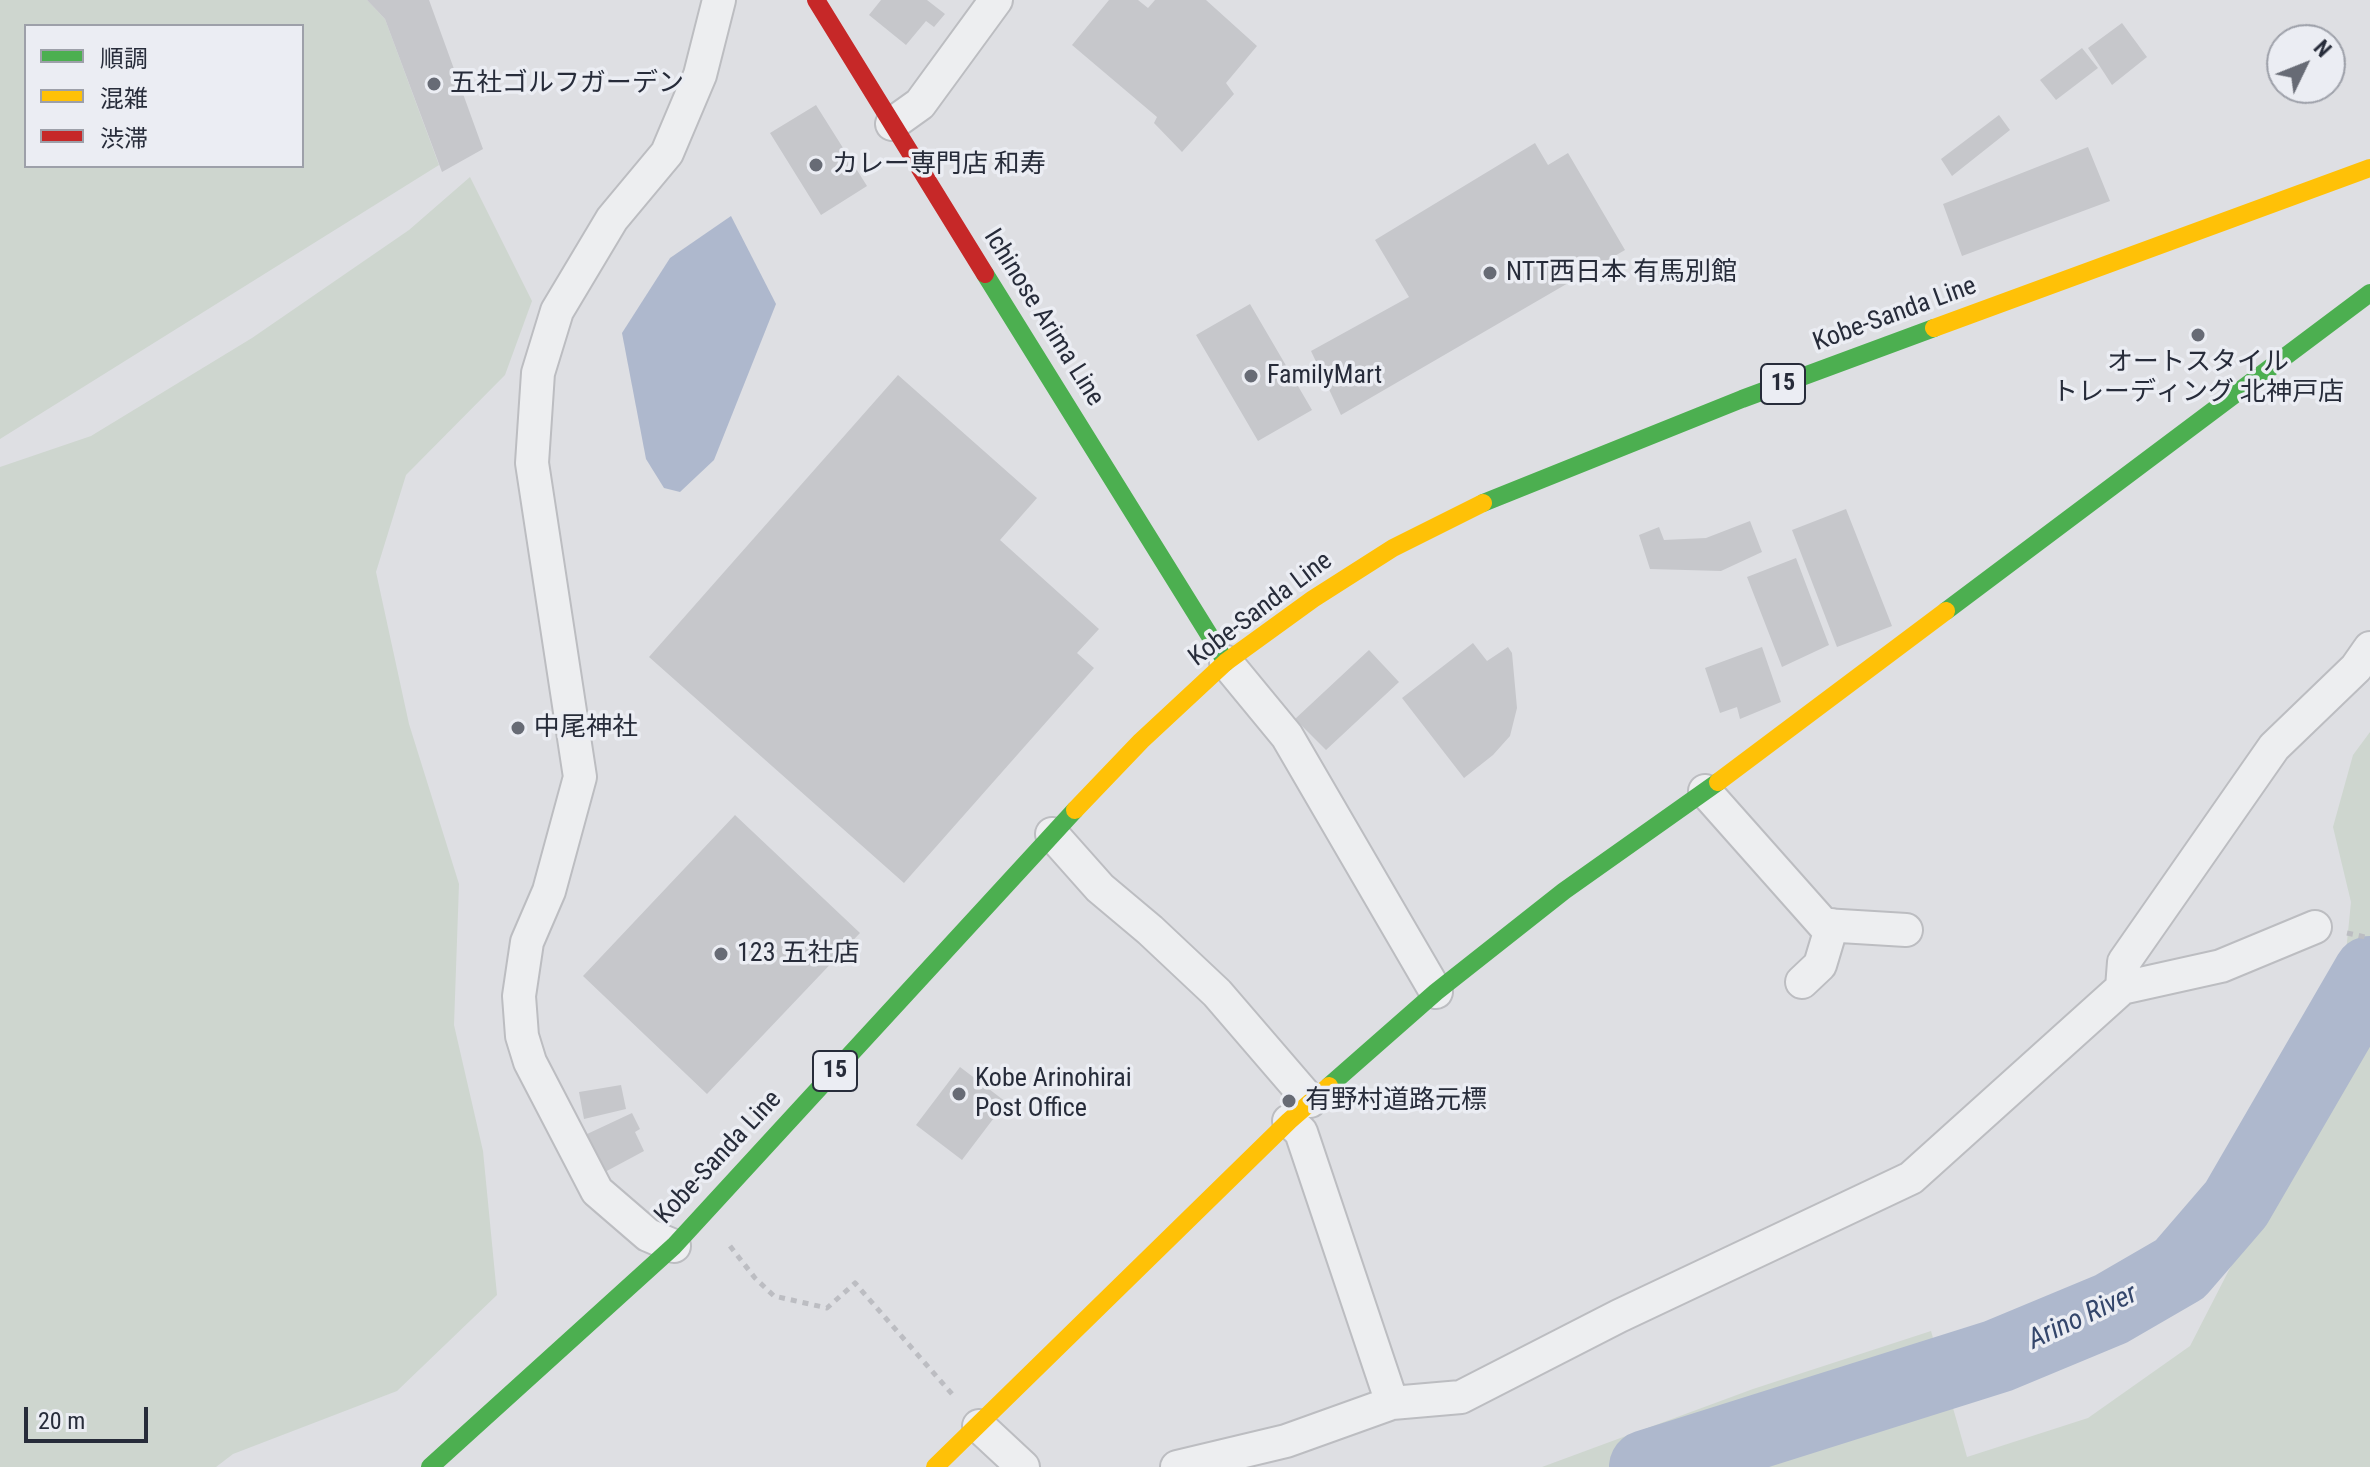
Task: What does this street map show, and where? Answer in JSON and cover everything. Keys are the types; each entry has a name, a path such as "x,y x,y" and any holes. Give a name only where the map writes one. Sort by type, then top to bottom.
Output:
{"main road":[{"name":"Ichinose Arima Line","path":"816,0 1226,662"},
{"name":"Kobe-Sanda Line","path":"430,1467 674,1246 1141,741 1226,662 1313,599 1393,548 1456,515 1542,478 1742,399 2370,168"},
{"path":"935,1467 1300,1111 1436,992 1564,891 1705,791 2370,293"}],"street":[{"path":"674,1246 648,1235 597,1191 530,1062 522,1036 519,996 527,942 549,891 580,777 532,463 538,373 557,311 612,219 667,153 700,75 719,0"},
{"path":"892,124 920,104 996,0"},
{"path":"2122,988 2124,962 2274,747 2356,668 2370,648"},
{"path":"1226,662 1287,736 1436,992"},
{"path":"1705,791 1824,925 1906,930"},
{"path":"1052,834 1100,888 1217,993 1300,1111 1301,1132 1392,1403"},
{"path":"1802,982 1820,965 1832,925"},
{"path":"1177,1467 1286,1441 1392,1403 1461,1397 1619,1316 1911,1178 2122,988 2221,966 2315,927"},
{"path":"979,1426 1023,1467"}],"path":[{"path":"705,1213 755,1278 774,1296 827,1308 855,1283 979,1426"}],"shaded area":[{"path":"0,0 367,0 385,19 439,165 0,439"},
{"path":"470,177 532,301 505,375 406,475 376,572 409,724 459,884 454,1025 483,1151 497,1295 397,1391 233,1454 216,1467 0,1467 0,467 91,436 252,338 409,230"},
{"path":"2370,732 2370,1467 1542,1467 1753,1389 1931,1331 1967,1457 2088,1418 2190,1346 2269,1192 2271,1095 2344,972 2351,902 2333,827 2353,755"}],"water":[{"path":"731,216 776,304 714,460 680,492 664,488 646,459 622,333 670,258"}],"building":[{"name":"五社ゴルフガーデン","path":"367,0 429,0 483,149 442,172 385,19"},
{"path":"881,0 927,0 945,14 934,27 926,21 906,45 869,15"},
{"path":"1109,0 1138,0 1148,8 1155,0 1206,0 1257,46 1226,83 1234,94 1182,152 1154,123 1157,117 1072,45"},
{"path":"2122,23 2147,57 2112,85 2088,48"},
{"path":"2082,48 2098,68 2056,100 2040,80"},
{"path":"816,105 867,186 821,215 770,133"},
{"path":"1999,115 2010,130 1952,176 1941,159"},
{"name":"NTT西日本 有馬別館","path":"1535,143 1548,165 1568,153 1625,250 1341,415 1311,351 1409,297 1375,240"},
{"path":"2088,147 2110,201 1962,256 1943,204"},
{"path":"1250,304 1312,410 1258,441 1196,335"},
{"path":"898,375 1037,498 1000,540 1099,629 1077,653 1094,668 904,883 649,657"},
{"path":"1846,509 1892,626 1837,647 1792,530"},
{"path":"1750,521 1762,552 1721,571 1650,569 1639,535 1659,527 1664,540 1706,538"},
{"path":"1796,558 1829,645 1782,667 1747,577"},
{"path":"1473,643 1487,661 1508,647 1512,653 1517,708 1510,736 1493,755 1464,778 1402,698"},
{"path":"1762,647 1781,702 1740,719 1737,707 1720,713 1705,668"},
{"path":"1369,650 1399,682 1326,750 1295,719"},
{"name":"123 五社店","path":"735,815 860,933 707,1094 583,976"},
{"path":"960,1067 1006,1102 962,1160 916,1125"},
{"path":"621,1085 626,1109 584,1119 579,1092"},
{"path":"632,1113 640,1129 635,1132 644,1151 603,1173 585,1135"}],"waterway":[{"name":"Arino River","path":"1646,1467 1998,1356 2111,1309 2180,1269 2236,1204 2370,973"}],"traffic: fast":[{"path":"985,274 1226,662"},
{"path":"1946,611 2370,293"},
{"path":"1483,503 1742,399 1934,328"},
{"path":"1329,1086 1436,992 1564,891 1718,782"},
{"path":"430,1467 674,1246 1075,810"}],"traffic: slow":[{"path":"1934,328 2370,168"},
{"path":"1075,810 1141,741 1226,662 1313,599 1393,548 1483,503"},
{"path":"1718,782 1946,611"},
{"path":"935,1467 1289,1121 1329,1086"}],"traffic: jam":[{"path":"816,0 985,274"}],"place":[{"name":"五社ゴルフガーデン","path":"434,84"},
{"name":"カレー専門店 和寿","path":"816,165"},
{"name":"NTT西日本 有馬別館","path":"1490,273"},
{"name":"オートスタイル トレーディング 北神戸店","path":"2198,335"},
{"name":"FamilyMart","path":"1251,376"},
{"name":"中尾神社","path":"518,728"},
{"name":"123 五社店","path":"721,954"},
{"name":"Kobe Arinohirai Post Office","path":"959,1094"},
{"name":"有野村道路元標","path":"1289,1101"}]}
